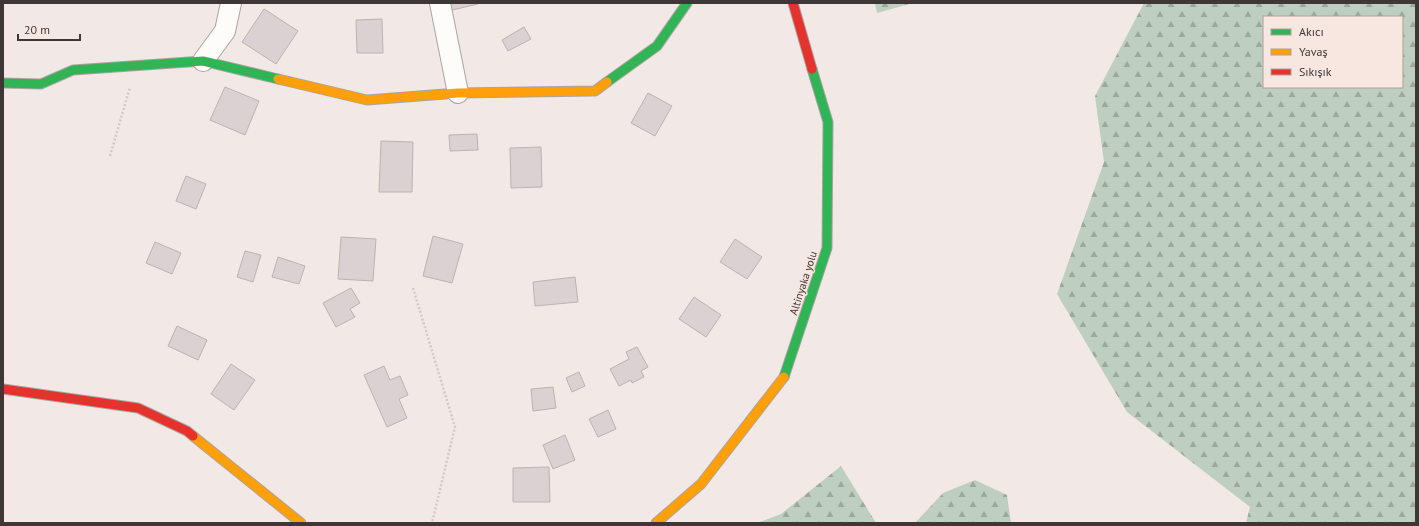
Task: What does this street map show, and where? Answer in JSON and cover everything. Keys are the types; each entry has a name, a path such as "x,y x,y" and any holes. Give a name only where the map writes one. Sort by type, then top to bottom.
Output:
{"street":[{"path":"203,61 225,31 231,3"},
{"path":"440,3 458,93"},
{"path":"3,83 41,84 73,70 203,61 367,100 458,93 595,91 657,46 687,3"},
{"name":"Altinyaka yolu","path":"656,523 701,484 785,375 827,248 828,122 793,3"},
{"path":"3,388 138,408 187,431 301,523"}],"path":[{"path":"110,156 136,66"},
{"path":"413,288 454,427 432,523"}],"green space":[{"path":"875,3 913,3 877,13"},
{"path":"1144,3 1416,3 1416,523 1246,523 1250,507 1127,412 1057,294 1104,162 1095,96"},
{"path":"841,466 876,523 757,523 781,514"},
{"path":"975,480 1007,495 1011,523 915,523 943,493"}],"building":[{"path":"447,3 478,3 478,4 448,11"},
{"path":"264,9 298,31 276,64 242,42"},
{"path":"382,19 383,53 357,53 356,20"},
{"path":"524,27 531,39 508,51 502,40"},
{"path":"225,87 259,101 245,135 210,120"},
{"path":"648,93 672,106 655,136 631,123"},
{"path":"477,134 478,150 450,151 449,135"},
{"path":"381,141 413,142 412,192 379,192"},
{"path":"541,147 542,187 511,188 510,148"},
{"path":"186,176 206,184 196,209 176,201"},
{"path":"433,236 463,244 452,283 423,276"},
{"path":"341,237 376,239 373,281 338,279"},
{"path":"735,239 762,257 747,279 720,262"},
{"path":"155,242 181,253 172,274 146,263"},
{"path":"245,251 261,255 253,282 237,277"},
{"path":"278,257 305,266 299,284 272,277"},
{"path":"575,277 578,302 535,306 533,282"},
{"path":"351,288 360,303 350,309 355,317 336,327 323,303"},
{"path":"694,297 721,315 706,337 679,319"},
{"path":"177,326 207,340 198,360 168,346"},
{"path":"637,347 648,367 641,371 644,377 632,383 631,380 619,386 610,369 629,359 626,352"},
{"path":"231,364 255,380 234,410 211,394"},
{"path":"384,366 390,380 400,376 408,395 399,399 407,418 387,427 364,375"},
{"path":"579,372 585,386 572,392 566,378"},
{"path":"553,387 556,408 533,411 531,389"},
{"path":"608,410 616,429 598,437 589,419"},
{"path":"565,435 575,460 553,469 543,445"},
{"path":"549,467 550,502 513,502 513,468"}],"traffic: fast":[{"path":"607,82 657,46 687,3"},
{"path":"3,83 41,84 73,70 203,61 278,79"},
{"path":"784,377 827,248 828,122 812,69"}],"traffic: slow":[{"path":"278,79 367,100 458,93 595,91 607,82"},
{"path":"656,523 701,484 784,377"},
{"path":"193,436 301,523"}],"traffic: jam":[{"path":"793,3 812,69"},
{"path":"3,389 138,408 187,431 193,436"}]}
